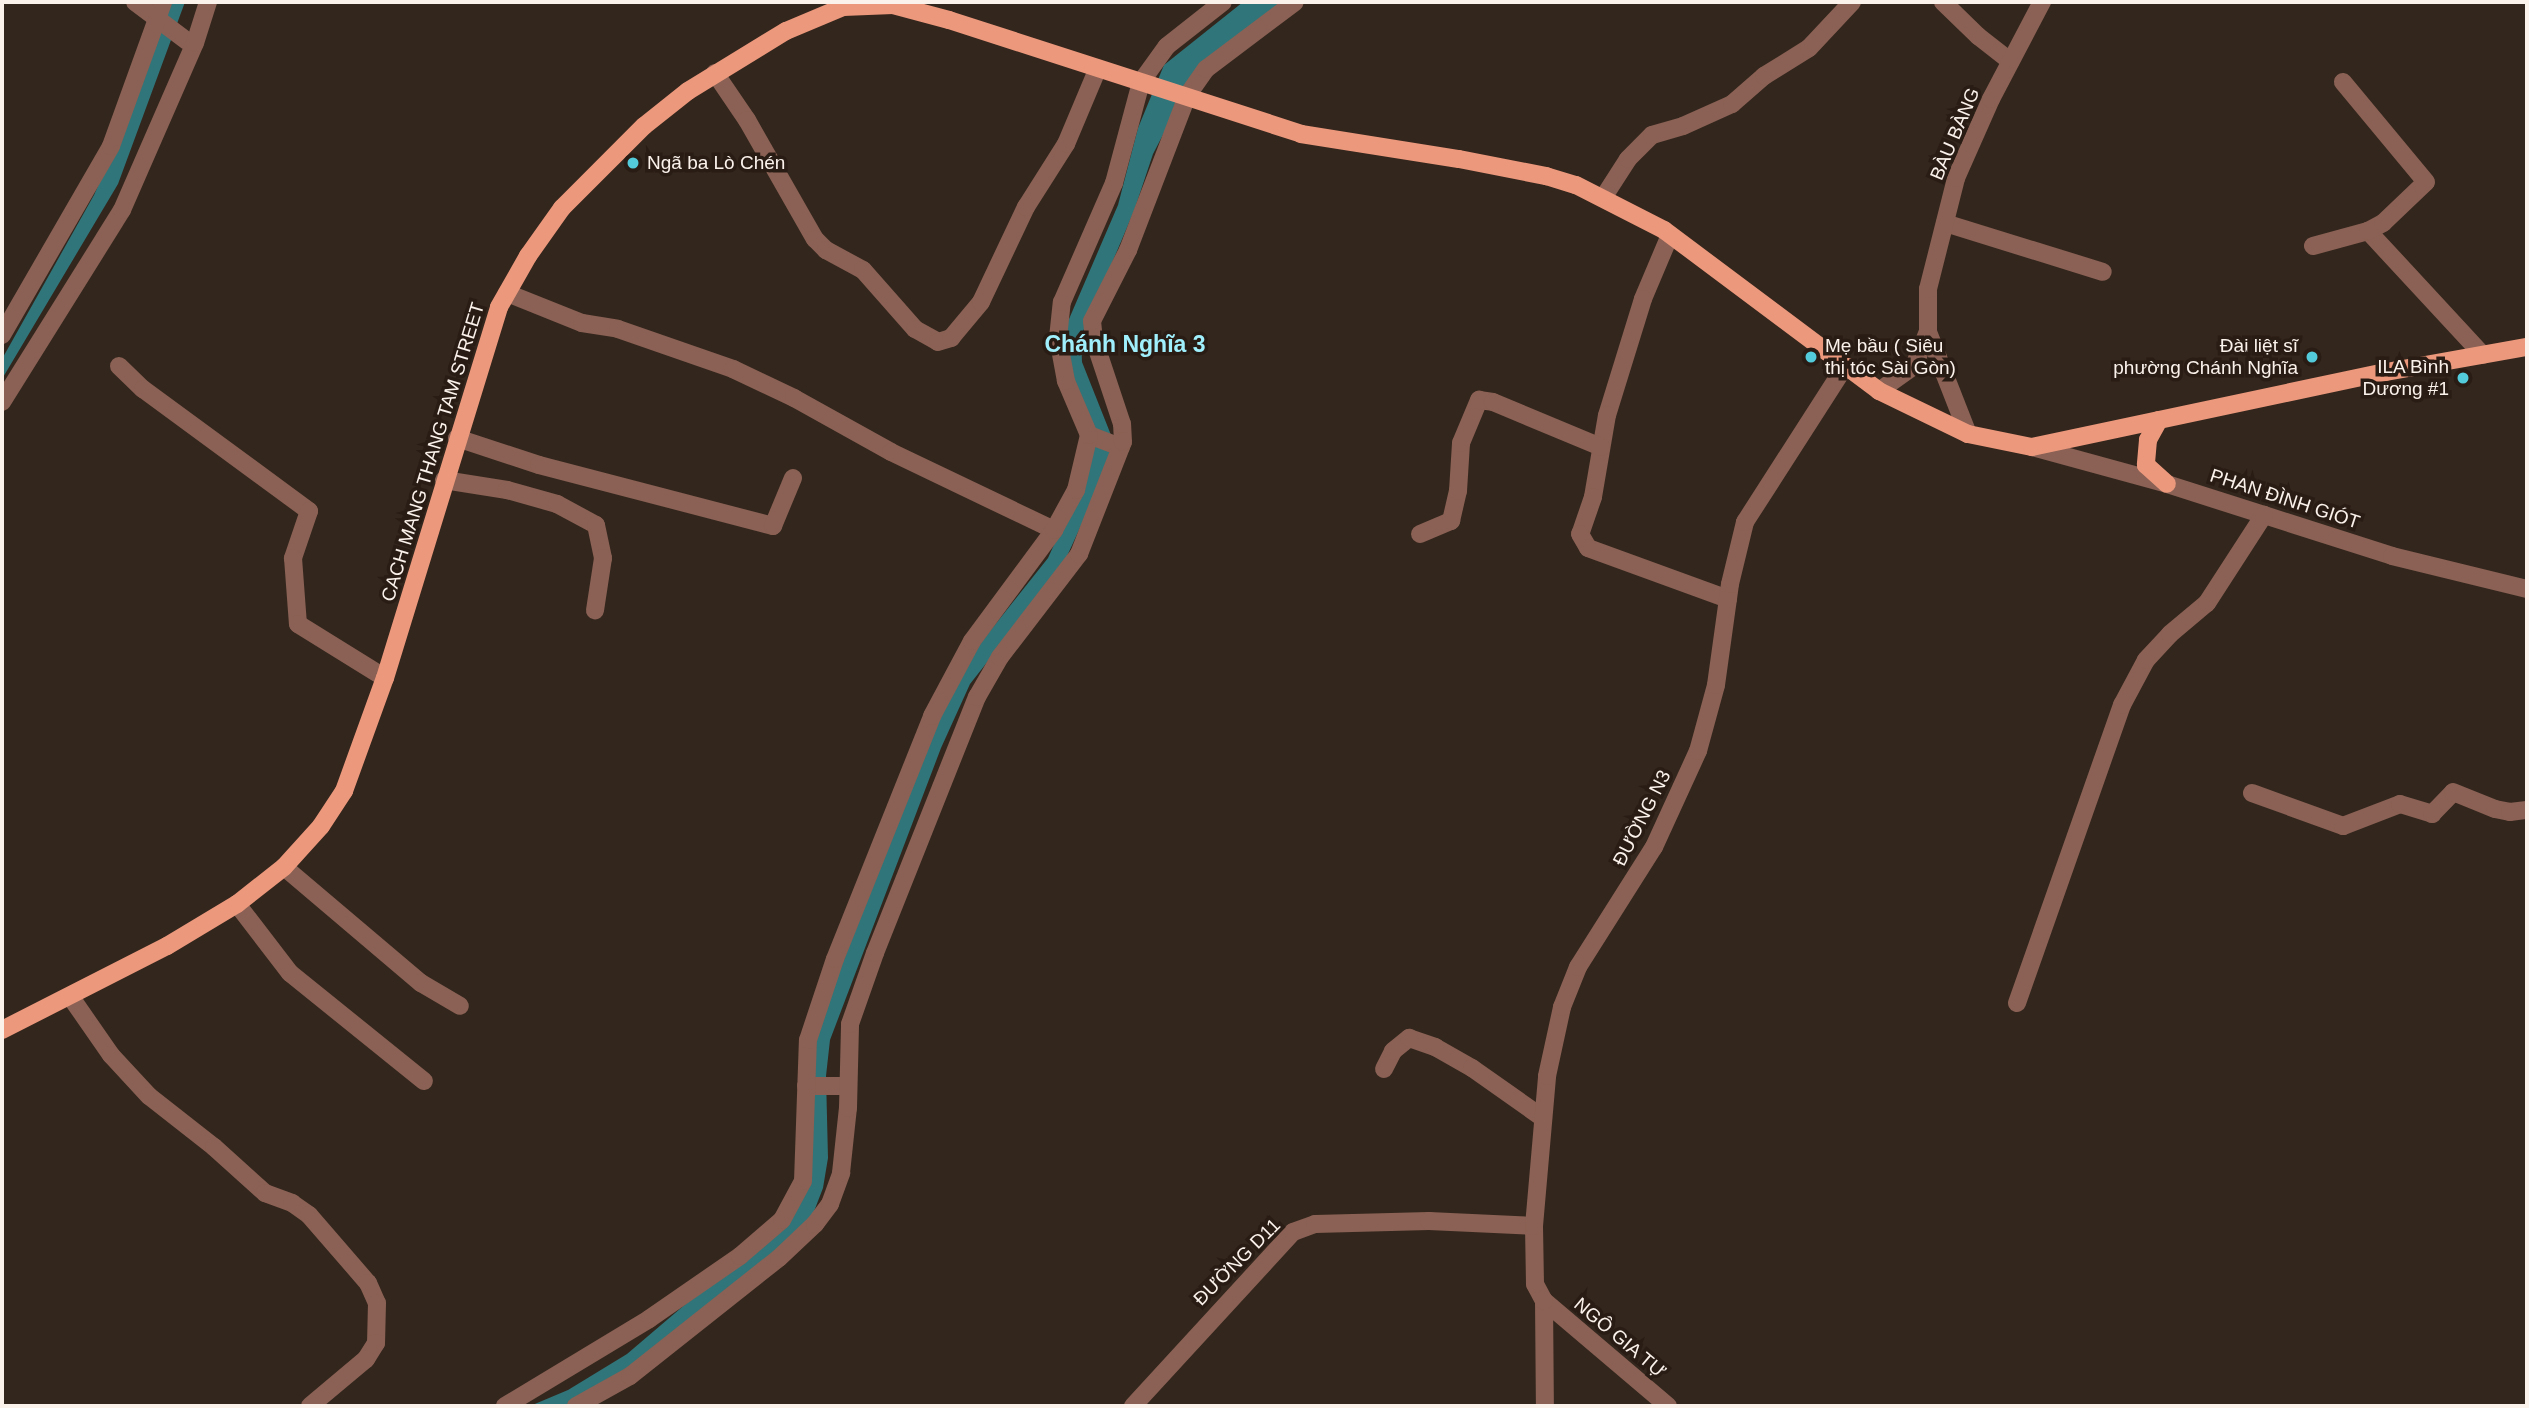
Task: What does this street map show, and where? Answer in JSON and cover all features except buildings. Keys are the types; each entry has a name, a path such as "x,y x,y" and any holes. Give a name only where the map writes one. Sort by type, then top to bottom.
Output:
{"main road":[{"name":"CACH MANG THANG TAM STREET","path":"2,1030 167,946 237,904 284,867 321,826 344,791 385,678 499,307 528,256 562,208 644,126 715,73 786,31 842,5 893,5 1185,96"},
{"path":"1185,96 1301,134 1546,176 1603,198 1670,235 1880,391 1968,434 2032,447 2527,347"},
{"path":"2159,420 2148,440 2146,465 2167,484"}],"street":[{"path":"135,2 160,13 187,41"},
{"path":"2,402 122,210 195,43 208,2"},
{"path":"505,1406 557,1377 662,1310 740,1256 782,1220 803,1181 808,1040 835,959 932,716 972,641 1054,530 1076,491 1089,435 1066,381 1058,338 1062,302 1114,183 1145,84 1167,46 1223,2"},
{"path":"576,1406 630,1376 779,1258 815,1224 830,1204 841,1173 850,1024 875,953 978,697 1000,657 1079,554 1121,447 1122,424 1094,340 1092,321 1128,250 1185,96 1206,68 1295,2"},
{"path":"1603,198 1628,159 1652,135 1683,126 1732,104 1764,76 1809,48 1852,2"},
{"path":"1943,2 1978,36 2010,61"},
{"name":"BÀU BÀNG","path":"1928,332 1928,289 1956,178 2010,61 2042,2"},
{"path":"2,335 111,146 160,13"},
{"path":"715,73 747,120 815,239 826,250 863,270 915,329 938,342 951,338 981,302 1026,207 1066,144 1098,68"},
{"path":"2313,246 2368,231 2383,223 2426,182 2343,82"},
{"path":"1945,223 2103,272"},
{"path":"2368,231 2483,355"},
{"path":"1670,235 1643,299 1607,415 1593,497 1580,534 1582,542 1588,548 1728,599"},
{"path":"506,293 582,323 618,329 733,369 794,398 891,452 1054,530"},
{"path":"1880,391 1914,366 1928,332"},
{"path":"1928,332 1968,434"},
{"path":"118,366 143,388 309,511 293,558 298,624 385,678"},
{"name":"ĐƯỜNG N3","path":"1545,1406 1544,1301 1535,1284 1534,1226 1547,1076 1562,1007 1578,967 1654,847 1698,751 1716,685 1728,599 1745,522 1845,366"},
{"path":"1420,534 1451,520 1458,491 1461,443 1479,400 1493,402 1601,447"},
{"path":"1089,435 1121,447"},
{"path":"457,438 539,465 773,526 793,478"},
{"name":"PHAN ĐÌNH GIÓT","path":"2032,447 2167,484 2392,556 2527,589"},
{"path":"444,480 507,490 557,504 596,525 603,558 595,610"},
{"path":"2017,1003 2122,705 2146,660 2170,634 2207,603 2264,514"},
{"path":"2252,793 2343,826 2390,805 2400,804 2432,814 2453,792 2495,809 2510,812 2527,810"},
{"path":"284,867 421,983 460,1006"},
{"path":"237,904 290,973 424,1081"},
{"path":"70,996 111,1055 149,1096 214,1147 265,1193 292,1203 309,1215 368,1283 377,1303 376,1343 366,1359 310,1406"},
{"path":"1384,1069 1393,1051 1409,1038 1435,1047 1472,1068 1543,1118"},
{"path":"806,1086 848,1086"},
{"name":"ĐƯỜNG D11","path":"1133,1406 1293,1232 1315,1224 1429,1221 1534,1226"},
{"name":"NGÔ GIA TỰ","path":"1544,1301 1668,1406"},
{"path":"662,1310 679,1336"}],"water":[{"path":"168,2 185,2 118,184 2,379 2,359 94,195 134,105"},
{"path":"1243,2 1290,2 1193,77 1153,154 1134,211 1081,336 1082,362 1111,435 1108,467 1062,567 970,684 941,748 830,1040 826,1076 828,1158 823,1188 813,1214 793,1236 679,1332 573,1406 530,1406 568,1390 627,1354 796,1210 814,1036 955,675 1048,558 1091,463 1066,367 1063,333 1118,205 1138,128 1164,65"}],"place":[{"name":"Ngã ba Lò Chén","path":"633,163"},
{"name":"Mẹ bầu ( Siêu thị tóc Sài Gòn)","path":"1811,357"},
{"name":"Đài liệt sĩ phường Chánh Nghĩa","path":"2312,357"},
{"name":"ILA Bình Dương #1","path":"2463,378"}],"district":[{"name":"Chánh Nghĩa 3","path":"1125,344"}]}
